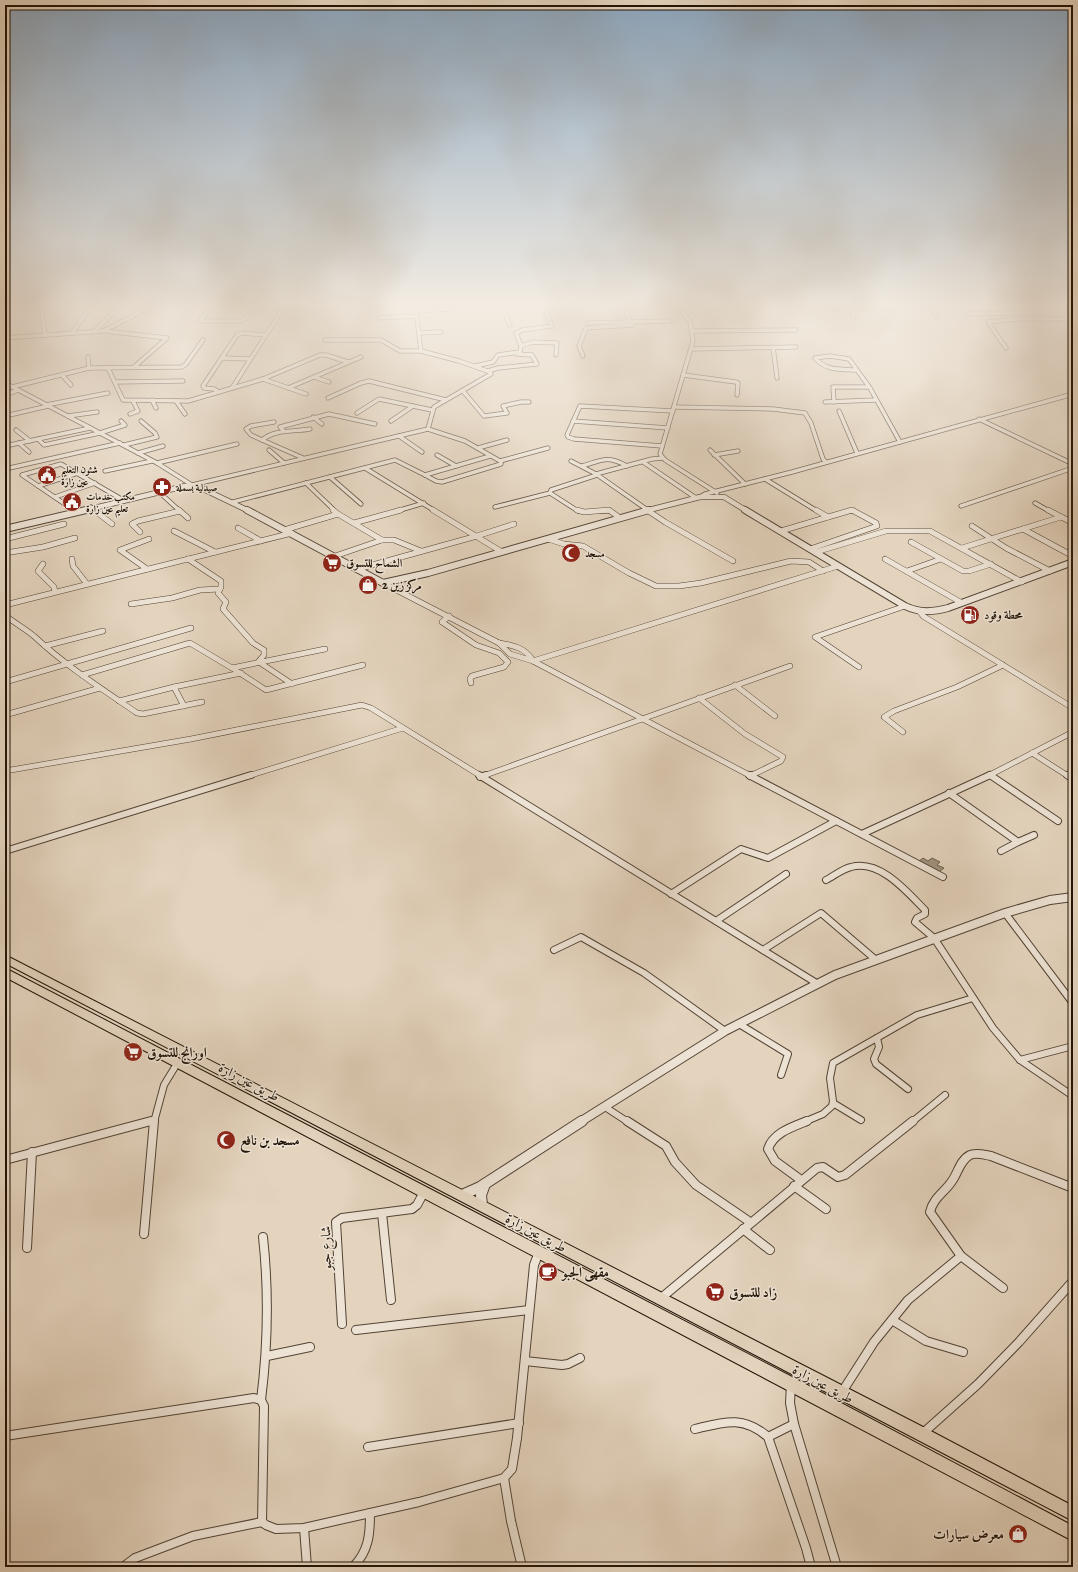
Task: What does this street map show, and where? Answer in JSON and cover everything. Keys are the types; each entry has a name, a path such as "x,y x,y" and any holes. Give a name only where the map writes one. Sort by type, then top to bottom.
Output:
{"main road":[{"name":"طريق عين زارة","path":"5,959 922,1434 1073,1514"},
{"name":"طريق عين زارة","path":"5,972 178,1061 1073,1534"}],"street":[{"path":"12,387 40,380"},
{"path":"67,380 71,384"},
{"path":"208,380 203,387 214,389 219,392"},
{"path":"232,388 237,380"},
{"path":"183,381 115,382 121,399 188,401 257,380"},
{"path":"266,380 306,394"},
{"path":"288,388 306,380"},
{"path":"325,380 330,382"},
{"path":"428,429 434,407 481,380"},
{"path":"682,380 662,446 660,454 663,458 724,497 905,606 919,611 933,612 1022,582 1072,563"},
{"path":"724,380 738,383 737,395"},
{"path":"863,380 870,388 900,442"},
{"path":"328,398 361,382 369,381 446,400"},
{"path":"5,383 152,460 192,485 233,502 358,568 383,583 499,643 519,648 531,656 533,661"},
{"path":"834,402 833,387 868,387"},
{"path":"5,395 18,390"},
{"path":"463,391 483,416 507,413 503,407 505,405 529,402"},
{"path":"5,416 108,393"},
{"path":"71,394 77,399"},
{"path":"383,583 408,579 648,510 698,498 1072,394"},
{"path":"357,413 379,399 432,410"},
{"path":"130,414 138,411 133,400"},
{"path":"152,400 156,408"},
{"path":"825,402 876,400"},
{"path":"176,401 185,414"},
{"path":"662,446 574,439 568,437 567,435 580,406 585,405 674,409 773,409 805,413 823,459 826,462"},
{"path":"391,421 412,406"},
{"path":"839,411 857,453"},
{"path":"68,416 97,412"},
{"path":"283,430 280,427 313,417 329,414 375,424"},
{"path":"313,417 322,424"},
{"path":"978,419 1073,464"},
{"path":"38,439 42,444 47,445 125,426 121,421"},
{"path":"124,445 156,437 155,433 141,421"},
{"path":"573,421 668,428"},
{"path":"274,422 251,426 246,429 251,435 303,458"},
{"path":"5,446 90,428"},
{"path":"262,440 264,437 283,430 300,431 310,429"},
{"path":"5,529 91,507 192,485 428,429 465,441 500,461 548,448"},
{"path":"16,430 30,441"},
{"path":"399,436 422,452"},
{"path":"478,448 507,440"},
{"path":"19,443 29,452"},
{"path":"5,469 120,443"},
{"path":"157,463 237,444"},
{"path":"138,453 163,446"},
{"path":"269,450 284,463"},
{"path":"710,450 745,484"},
{"path":"714,455 738,451"},
{"path":"438,455 456,466"},
{"path":"425,475 490,456"},
{"path":"582,466 614,458 627,466"},
{"path":"495,507 550,492 550,490 596,475 663,458"},
{"path":"105,471 152,460"},
{"path":"233,502 396,460 436,481 442,482 501,464 502,462 500,461"},
{"path":"571,461 582,466 694,540 733,561"},
{"path":"643,462 698,498 724,497"},
{"path":"76,511 22,475 61,464 123,500"},
{"path":"365,468 502,552"},
{"path":"961,506 1073,468"},
{"path":"38,486 78,473"},
{"path":"330,477 361,504"},
{"path":"765,479 828,517"},
{"path":"55,497 95,483"},
{"path":"306,483 338,514 382,540"},
{"path":"159,492 188,518"},
{"path":"550,492 579,511 609,510 620,518"},
{"path":"354,523 424,503"},
{"path":"1035,503 1073,523"},
{"path":"91,507 112,524"},
{"path":"781,531 851,510 876,523 877,526 810,548"},
{"path":"140,532 132,524 138,521 180,511"},
{"path":"284,530 338,514"},
{"path":"962,548 1061,517"},
{"path":"5,539 64,524"},
{"path":"358,568 477,536 514,524"},
{"path":"972,526 992,539 1050,571"},
{"path":"238,528 262,541"},
{"path":"1023,529 1073,556"},
{"path":"816,552 874,533 893,530 930,531 1022,582"},
{"path":"174,531 215,552"},
{"path":"5,606 55,592 292,533"},
{"path":"5,553 43,547 75,538"},
{"path":"146,569 120,550 149,539"},
{"path":"548,539 556,542 583,546 629,573 656,586 680,586 701,583 792,561 809,562 824,571"},
{"path":"334,556 382,540 394,540 421,551"},
{"path":"911,542 967,572 991,564"},
{"path":"72,559 71,564 85,578 87,584"},
{"path":"188,559 221,581 218,593 226,602 223,609 253,643 265,652 264,657 259,662"},
{"path":"885,559 962,603"},
{"path":"907,571 941,559"},
{"path":"43,564 38,571 54,587 55,592"},
{"path":"533,661 838,566"},
{"path":"131,604 172,598 200,590 220,589"},
{"path":"859,667 815,637 905,606"},
{"path":"919,611 923,616 1073,708"},
{"path":"5,615 14,624 35,637 38,641 82,675 137,713 140,714 202,702"},
{"path":"449,616 442,622 476,645 499,653 508,662 507,665 472,676 470,679 471,683"},
{"path":"5,682 191,628"},
{"path":"45,646 103,630"},
{"path":"82,675 190,643 241,673 266,690 364,665"},
{"path":"499,643 513,656 533,661 943,877"},
{"path":"232,668 325,649"},
{"path":"259,662 292,684"},
{"path":"480,777 641,718 790,666"},
{"path":"903,732 884,717 1003,666"},
{"path":"119,701 174,687 241,673"},
{"path":"735,685 776,716"},
{"path":"174,687 184,706"},
{"path":"5,715 100,688"},
{"path":"699,698 745,734 783,757 781,761 750,776"},
{"path":"5,771 191,739 359,706 371,708 480,777 597,847 818,984"},
{"path":"5,851 403,728"},
{"path":"862,834 990,775 1073,732"},
{"path":"1032,753 1073,779"},
{"path":"990,775 1058,821"},
{"path":"949,793 1018,842"},
{"path":"671,894 742,849 747,849 763,858 768,858 836,821"},
{"path":"1001,852 1034,834"},
{"path":"826,880 852,867 870,868 896,882 925,910 924,914 917,918 915,922 934,938 993,1028 1020,1060 1073,1096"},
{"path":"716,921 786,874"},
{"path":"462,1195 485,1184 554,1138 738,1024 818,984 876,960 1005,913 1044,902 1073,897"},
{"path":"762,950 821,913 876,960"},
{"path":"1005,913 1072,1002"},
{"path":"554,950 581,937 644,973 725,1032"},
{"path":"861,1120 834,1103 831,1092 831,1080 834,1063 917,1015 972,998"},
{"path":"738,1024 788,1054 782,1075"},
{"path":"877,1038 879,1047 874,1059 876,1064 908,1088"},
{"path":"1020,1060 1073,1046"},
{"path":"144,1234 154,1120 164,1085 178,1061"},
{"path":"660,1299 750,1222 820,1167 823,1167 838,1177 845,1175 945,1095"},
{"path":"802,1180 772,1158 768,1151 768,1147 773,1138 779,1134 797,1123 820,1117 830,1110 834,1103"},
{"path":"605,1107 666,1146 675,1162 696,1185 750,1222"},
{"path":"5,1160 154,1120"},
{"path":"27,1248 32,1152"},
{"path":"1003,1288 961,1256 930,1212 931,1207 950,1184 967,1157 973,1154 981,1154 1010,1162 1073,1188"},
{"path":"482,1206 481,1194 485,1184"},
{"path":"794,1186 826,1209"},
{"name":"شارع جبو","path":"342,1324 336,1222 342,1218 414,1208 424,1192"},
{"path":"382,1213 391,1300"},
{"path":"743,1229 770,1250"},
{"path":"263,1237 269,1296 267,1356 261,1400 264,1406 262,1522 264,1525 269,1527 286,1530 304,1528 419,1502 504,1478 512,1469 519,1423 534,1265 539,1252"},
{"path":"842,1393 874,1342 908,1300 961,1256"},
{"path":"922,1434 983,1379 1019,1342 1073,1281"},
{"path":"356,1330 529,1310"},
{"path":"892,1320 926,1341 963,1352"},
{"path":"267,1356 310,1347"},
{"path":"525,1361 562,1365 568,1364 580,1358"},
{"path":"791,1384 790,1403 794,1424 837,1567"},
{"path":"5,1436 254,1398 261,1400"},
{"path":"695,1430 737,1421 754,1425 768,1437 806,1548 810,1567"},
{"path":"368,1447 519,1423"},
{"path":"768,1437 794,1424"},
{"path":"504,1478 511,1521 522,1567"},
{"path":"353,1567 363,1557 369,1543 370,1513"},
{"path":"123,1567 135,1558 193,1536 262,1522"},
{"path":"304,1528 308,1567"}],"shaded area":[{"path":"923,858 928,861 932,858 940,862 937,865 944,868 939,872 919,861"}],"place":[{"name":"شئون التعليم عين زارة","path":"47,475"},
{"name":"صيدلية بسملة","path":"162,487"},
{"name":"مكتب خدمات تعليم عين زارة","path":"72,502"},
{"name":"مسجد","path":"571,553"},
{"name":"الشماح للتسوق","path":"332,563"},
{"name":"مركز زين 2","path":"368,585"},
{"name":"محطة وقود","path":"970,615"},
{"name":"اورانج للتسوق","path":"133,1052"},
{"name":"مسجد بن نافع","path":"226,1140"},
{"name":"مقهى الجبو","path":"548,1272"},
{"name":"زاد للتسوق","path":"715,1292"},
{"name":"معرض سيارات","path":"1018,1534"}]}
